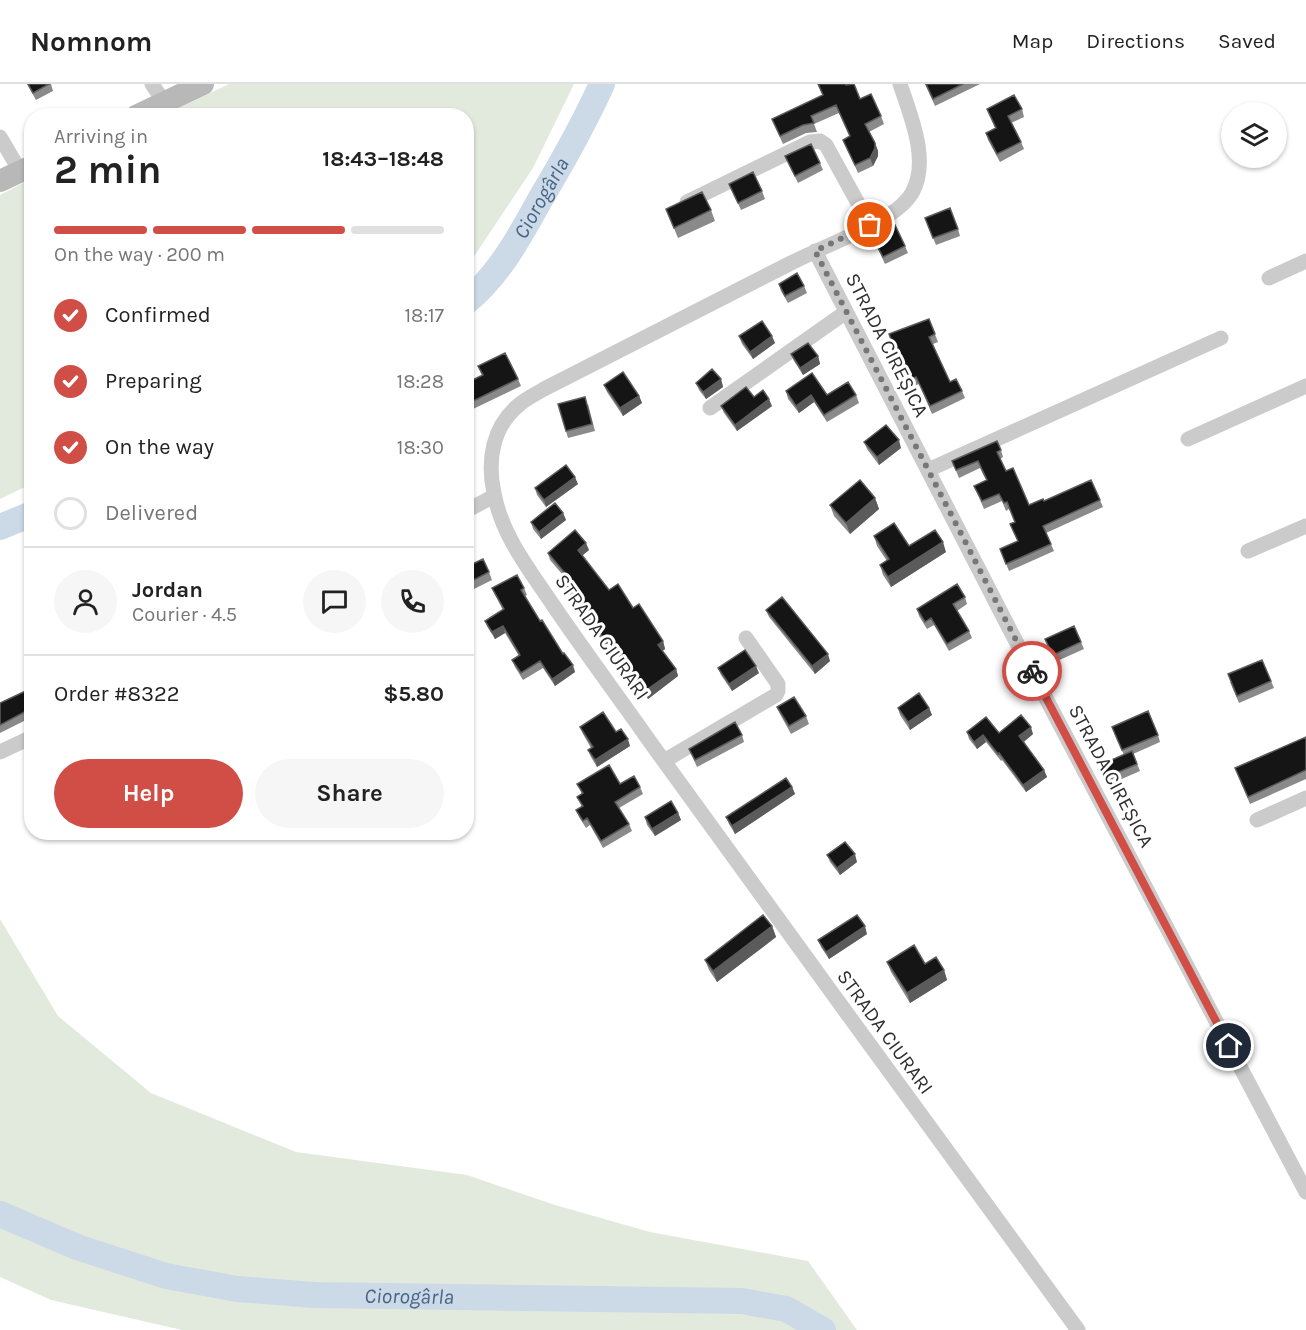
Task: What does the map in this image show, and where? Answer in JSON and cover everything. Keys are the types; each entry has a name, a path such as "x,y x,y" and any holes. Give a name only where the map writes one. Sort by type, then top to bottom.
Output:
{"street":[{"path":"144,108 158,93 203,84"},
{"name":"STRADA CIURARI","path":"900,84 917,142 920,167 918,180 908,200 870,225 544,389 519,405 503,421 491,451 494,496 500,518 512,544 567,625 872,1049 1078,1330"},
{"path":"0,137 17,172"},
{"path":"678,206 810,142 819,141 826,145 870,225"},
{"name":"STRADA CIREȘICA","path":"815,251 1306,1192"},
{"path":"1269,278 1306,261"},
{"path":"710,408 846,312"},
{"path":"928,470 1221,338"},
{"path":"1188,438 1306,386"},
{"path":"474,507 494,496"},
{"path":"1248,551 1306,526"},
{"path":"664,761 776,695 778,684 746,638"},
{"path":"0,753 24,741"},
{"path":"1257,820 1306,798"}],"shaded area":[{"path":"229,84 574,84 533,168 474,256 474,108 179,108"},
{"path":"24,183 24,487 0,499 0,195"},
{"path":"0,919 58,1016 151,1093 296,1152 467,1175 555,1205 650,1232 808,1261 857,1330 182,1330 51,1300 0,1277"}],"building":[{"path":"28,84 49,84 33,93"},
{"path":"818,84 854,84 860,99 871,94 881,116 865,124 875,143 870,158 855,165 843,140 850,136 836,105 811,116 814,123 803,125 780,136 772,119 823,95"},
{"path":"926,84 963,84 933,99"},
{"path":"1014,95 1022,109 1008,116 1021,142 997,154 986,133 996,128 987,109"},
{"path":"811,144 820,163 795,176 785,156"},
{"path":"753,172 762,191 738,203 729,184"},
{"path":"702,192 711,210 674,228 666,209"},
{"path":"950,208 958,229 933,238 925,218"},
{"path":"895,225 905,246 883,257 872,236"},
{"path":"797,273 804,286 785,296 779,284"},
{"path":"929,319 935,334 929,337 950,382 956,379 962,391 930,406 916,377 912,379 898,349 895,350 889,334"},
{"path":"762,321 772,336 750,352 739,336"},
{"path":"808,343 818,356 800,368 791,354"},
{"path":"505,353 518,379 474,401 474,379 483,375 478,366"},
{"path":"712,369 721,379 703,392 696,383"},
{"path":"623,372 639,396 620,408 604,385"},
{"path":"812,373 827,395 848,382 856,395 824,415 811,395 796,406 786,391"},
{"path":"746,387 754,397 763,390 769,399 735,425 721,406"},
{"path":"585,397 592,424 566,431 558,404"},
{"path":"886,425 899,440 877,457 864,442"},
{"path":"997,441 1001,450 997,452 1006,471 1013,468 1029,505 1043,499 1044,501 1091,480 1100,500 1043,526 1051,544 1006,564 1000,549 1018,541 1010,524 1015,522 1007,502 1004,503 999,494 982,501 974,486 987,480 978,461 956,470 952,461"},
{"path":"566,465 575,477 544,500 535,488"},
{"path":"860,480 875,498 846,523 830,505"},
{"path":"555,503 563,513 539,532 531,522"},
{"path":"894,523 909,546 935,530 943,542 888,577 880,565 889,559 874,536"},
{"path":"575,530 586,543 578,550 609,590 618,584 633,608 639,604 663,641 658,645 676,669 645,691 609,640 606,642 564,583 570,579 548,553"},
{"path":"483,559 489,572 474,580 474,563"},
{"path":"517,575 524,588 521,590 540,621 542,620 563,654 573,665 552,679 540,661 521,673 512,660 520,655 503,626 492,632 485,621 504,609 492,588"},
{"path":"957,584 965,597 953,604 969,631 947,644 931,618 925,622 917,609"},
{"path":"782,597 828,654 812,666 766,610"},
{"path":"1074,626 1081,642 1053,655 1045,639"},
{"path":"745,650 756,666 729,684 718,668"},
{"path":"1262,660 1271,681 1237,696 1228,674"},
{"path":"24,692 24,712 0,725 0,703"},
{"path":"919,693 929,708 908,722 898,708"},
{"path":"794,697 806,716 789,726 777,707"},
{"path":"1148,711 1158,735 1122,750 1112,727"},
{"path":"603,712 616,732 621,729 628,739 595,760 588,750 593,747 580,727"},
{"path":"1021,715 1031,727 1019,736 1044,770 1023,785 983,735 974,742 967,732 986,717 999,733"},
{"path":"735,722 742,735 695,760 689,749"},
{"path":"1306,737 1306,770 1248,797 1235,768"},
{"path":"1132,751 1137,764 1105,778 1100,765"},
{"path":"609,765 620,784 634,776 640,787 615,802 629,824 601,841 587,818 583,821 576,810 583,806 577,797 583,793 577,784"},
{"path":"786,778 792,787 732,826 726,817"},
{"path":"671,801 678,813 652,829 645,817"},
{"path":"845,842 855,854 837,868 827,855"},
{"path":"763,915 772,926 713,971 705,960"},
{"path":"857,915 865,926 826,952 818,940"},
{"path":"914,945 925,964 936,957 944,970 907,993 887,962"}],"waterway":[{"name":"Ciorogârla","path":"474,295 499,267 517,240 573,142 602,84"},
{"name":"Ciorogârla","path":"0,527 24,517"},
{"name":"Ciorogârla","path":"0,1214 77,1247 166,1276 237,1289 314,1295 742,1301 786,1309 823,1330"}],"way so far":[{"path":"870,225 815,251 1032,671"}],"route":[{"path":"1032,671 1229,1046"}]}
